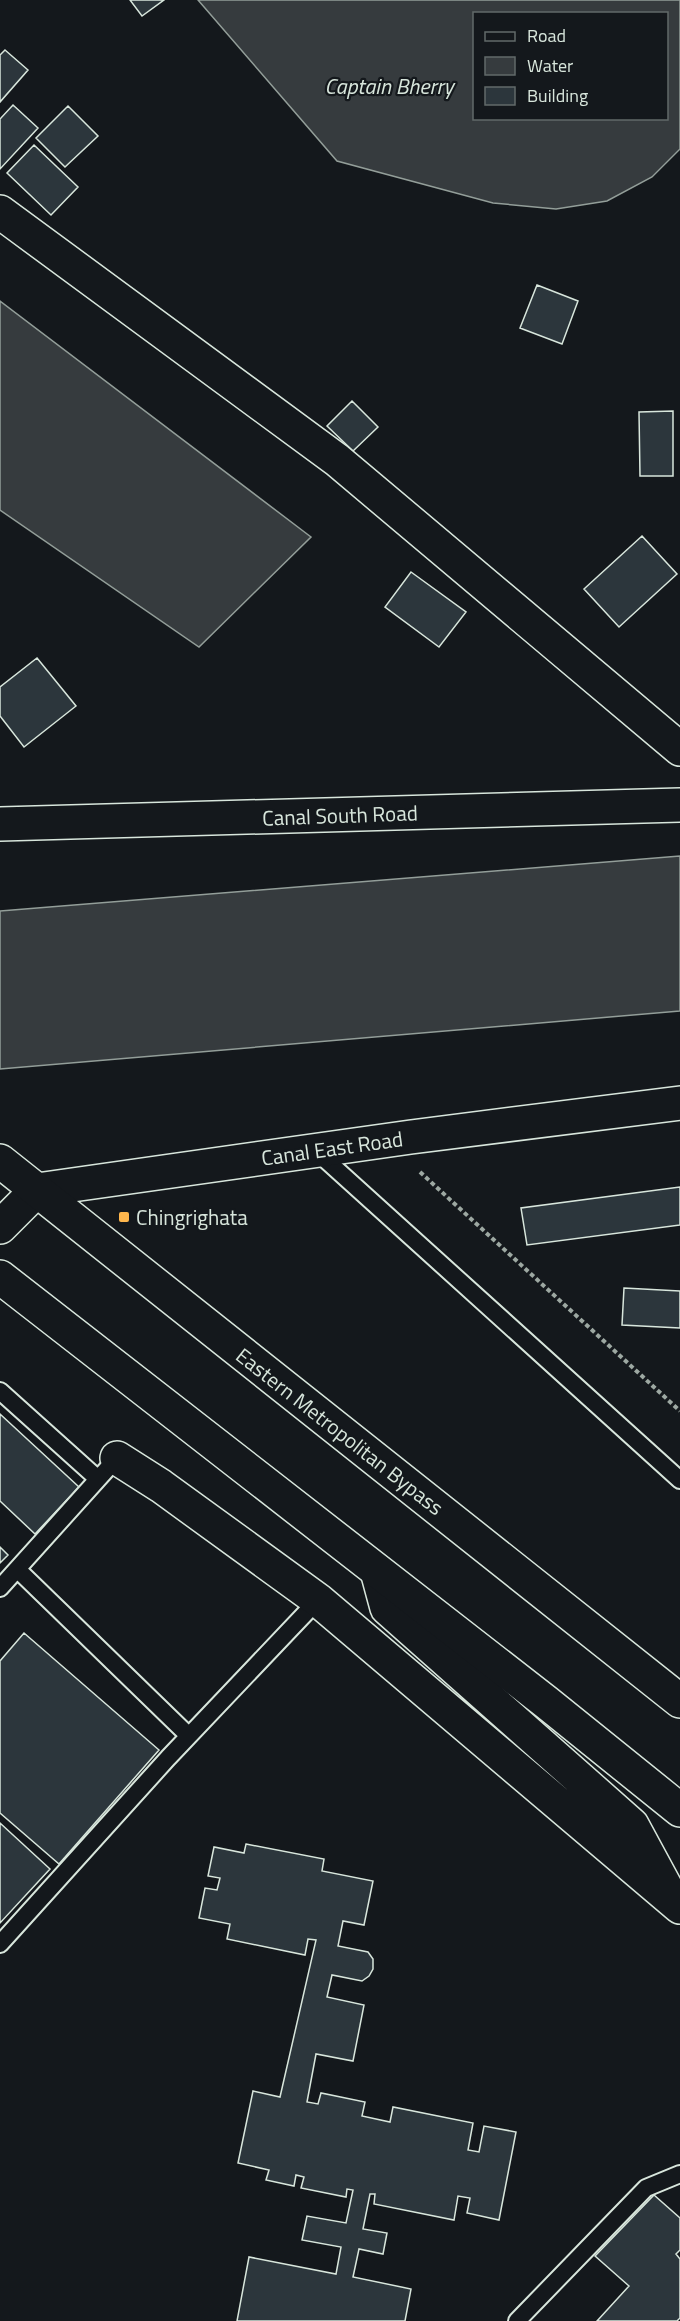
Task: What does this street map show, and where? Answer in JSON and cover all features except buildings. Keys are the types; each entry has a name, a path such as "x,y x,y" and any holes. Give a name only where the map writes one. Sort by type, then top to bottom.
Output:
{"street":[{"path":"0,212 337,460 680,748"},
{"name":"Canal South Road","path":"0,824 680,805"},
{"name":"Canal East Road","path":"37,1190 680,1103"},
{"name":"Eastern Metropolitan Bypass","path":"0,1161 680,1701"},
{"path":"0,1227 37,1190"},
{"path":"0,1276 546,1702 680,1810"},
{"path":"101,1475 162,1486 318,1600 676,1904"},
{"path":"377,1571 387,1608 632,1825 676,1904"}],"lane":[{"path":"316,1151 680,1480"},
{"path":"0,1391 101,1475 0,1588"},
{"path":"17,1569 189,1736"},
{"path":"0,1944 189,1736 318,1600"},
{"path":"517,2321 646,2188 680,2174"}],"path":[{"path":"386,1141 680,1411"}],"water":[{"name":"Captain Bherry","path":"198,0 680,0 680,149 652,177 607,201 556,209 493,203 337,161"},
{"path":"0,301 311,537 199,647 0,510"},
{"path":"680,856 680,1011 0,1069 0,911"}],"place":[{"name":"Chingrighata","path":"124,1217"}]}
